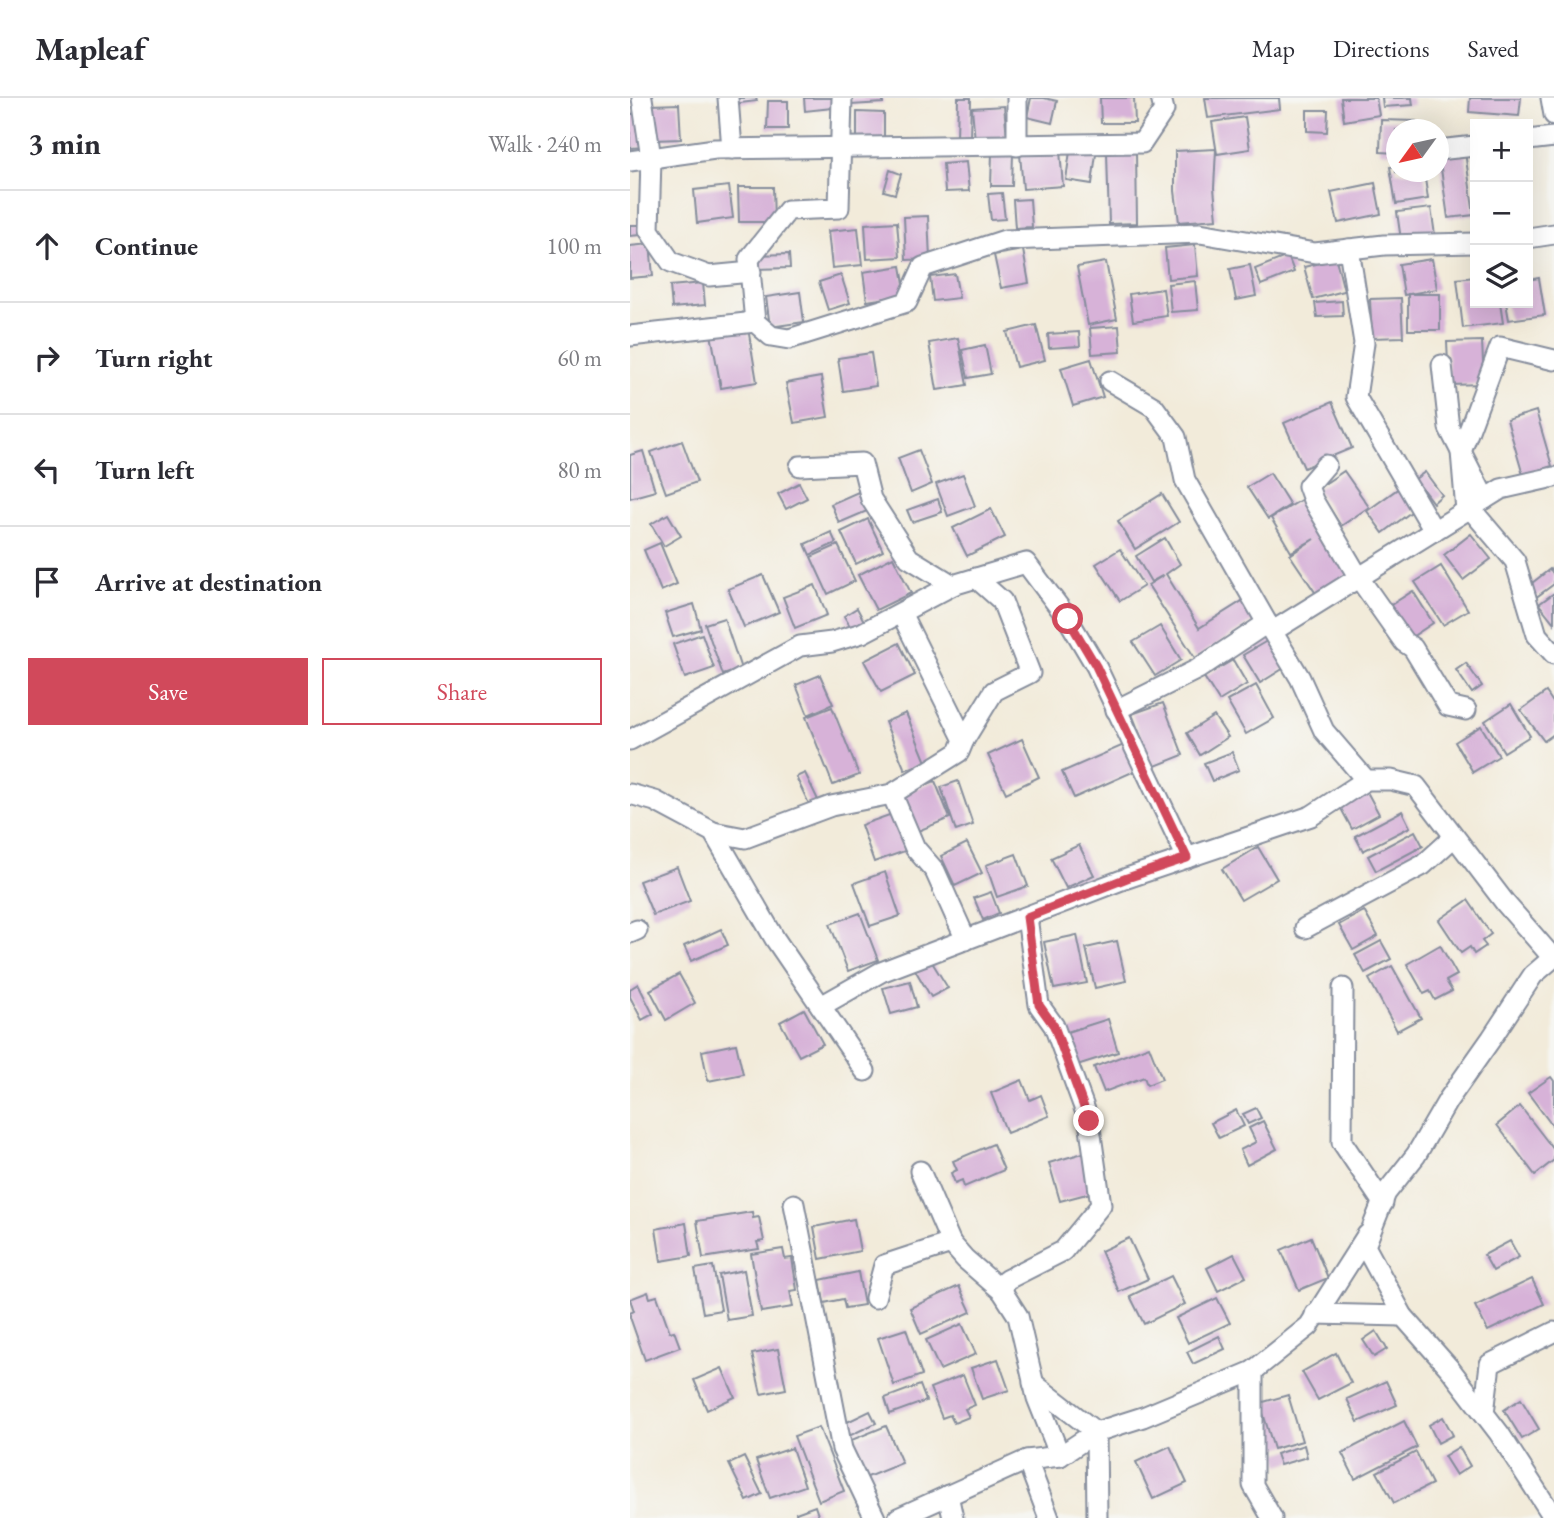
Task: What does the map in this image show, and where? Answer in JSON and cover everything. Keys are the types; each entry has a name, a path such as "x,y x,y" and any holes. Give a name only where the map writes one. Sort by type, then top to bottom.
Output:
{"street":[{"path":"642,98 650,158 649,230 671,262 709,276 751,272"},
{"path":"728,98 732,149"},
{"path":"842,98 839,208 788,210 749,259 755,322 771,336 789,339 907,302 923,267 1004,240 1200,233 1315,253 1384,245 1470,243"},
{"path":"1017,98 1017,146"},
{"path":"630,161 715,149 1142,143 1164,110 1161,98"},
{"path":"1551,98 1554,115"},
{"path":"1533,139 1554,137"},
{"path":"1449,149 1470,147"},
{"path":"1533,237 1554,234"},
{"path":"1349,249 1364,343 1356,397 1434,531"},
{"path":"630,336 755,322"},
{"path":"1461,452 1500,347 1554,360"},
{"path":"1442,365 1449,428 1461,452 1474,506 1516,561 1537,635 1554,654"},
{"path":"1110,381 1154,408 1176,437 1185,480 1300,678 1324,731 1366,780"},
{"path":"800,466 862,463 871,499 909,558 953,585"},
{"path":"1326,466 1308,486 1313,500 1359,578 1404,642 1413,648 1448,706 1466,710"},
{"path":"1116,710 1198,669 1359,578 1501,489 1554,477"},
{"path":"630,740 800,646 832,642 862,633 953,585 1026,564 1068,619 1096,666 1187,858"},
{"path":"630,794 655,801 713,832 745,838 831,806 892,794 960,752 964,740 994,691 1030,673 1002,601 976,578"},
{"path":"901,613 964,740"},
{"path":"821,1006 881,972 1127,878 1311,816 1366,780 1391,780 1416,786 1506,904 1554,957 1533,975 1448,1100 1416,1155 1386,1193 1365,1246 1403,1316 1450,1369 1499,1433 1554,1518"},
{"path":"892,794 915,848 935,871 966,940"},
{"path":"713,832 775,939 865,1071"},
{"path":"1305,928 1423,865 1454,837"},
{"path":"1002,1291 1006,1280 1062,1251 1101,1205 1089,1121 1054,1026 1039,1005 1027,917"},
{"path":"1343,989 1342,1142 1383,1203"},
{"path":"920,1171 951,1243 1002,1291 1018,1316 1037,1398 1060,1456"},
{"path":"794,1205 842,1449 875,1518"},
{"path":"898,1518 1027,1460 1060,1456 1096,1432 1143,1417 1253,1371 1309,1326 1374,1225"},
{"path":"875,1298 884,1265 951,1243"},
{"path":"1315,1314 1403,1316"},
{"path":"1484,1413 1490,1364 1554,1332"},
{"path":"1253,1371 1253,1485 1272,1518"},
{"path":"1033,1383 1096,1432"},
{"path":"1096,1432 1097,1518"},
{"path":"1027,1460 1049,1518"},
{"path":"948,1495 953,1518"}],"building":[{"path":"732,98 756,98 757,101 733,104"},
{"path":"804,98 840,98 841,107 805,111"},
{"path":"851,98 883,98 883,103 851,105"},
{"path":"958,98 971,98 970,139 957,138"},
{"path":"1031,98 1057,101 1052,123 1027,117"},
{"path":"1100,98 1134,98 1135,123 1101,123"},
{"path":"1205,98 1279,98 1280,109 1208,118"},
{"path":"1341,98 1376,98 1379,115 1344,121"},
{"path":"1382,98 1412,98 1413,105 1383,107"},
{"path":"1470,98 1521,98 1519,116 1469,112"},
{"path":"768,101 788,101 788,129 767,129"},
{"path":"679,104 681,139 653,140 651,105"},
{"path":"1004,106 1007,137 975,140 972,108"},
{"path":"1307,110 1328,110 1327,132 1307,131"},
{"path":"857,112 884,113 884,140 857,140"},
{"path":"630,114 643,114 645,147 630,148"},
{"path":"1245,117 1250,149 1217,154 1212,122"},
{"path":"1381,120 1386,120 1386,152 1380,152"},
{"path":"1216,149 1214,188 1217,219 1179,222 1175,191 1175,151"},
{"path":"1060,151 1063,186 1023,189 1020,154"},
{"path":"1070,151 1096,154 1092,184 1066,180"},
{"path":"1136,151 1137,223 1109,224 1107,152"},
{"path":"992,152 1013,153 1012,186 991,186"},
{"path":"1465,152 1470,187 1470,215 1448,218 1443,182 1449,182 1449,154"},
{"path":"966,162 969,191 945,192 943,164"},
{"path":"890,170 901,174 895,194 884,191"},
{"path":"1392,182 1425,182 1428,199 1396,204"},
{"path":"1375,183 1381,214 1338,223 1331,192"},
{"path":"729,186 733,218 697,223 694,190"},
{"path":"738,187 773,187 774,222 739,222"},
{"path":"1002,193 1005,219 991,220 988,194"},
{"path":"1030,199 1032,227 1015,228 1013,200"},
{"path":"1431,208 1435,235 1401,240 1397,212"},
{"path":"928,216 930,259 906,260 904,217"},
{"path":"897,222 900,257 867,259 865,224"},
{"path":"630,225 639,225 640,235 630,236"},
{"path":"858,228 862,265 832,268 828,231"},
{"path":"650,244 653,276 630,278 630,246"},
{"path":"1195,245 1198,276 1168,279 1165,248"},
{"path":"1023,250 1029,283 1001,288 994,255"},
{"path":"789,254 790,268 755,269 755,255"},
{"path":"1288,256 1294,272 1261,285 1255,269"},
{"path":"1336,259 1344,291 1313,299 1304,267"},
{"path":"1432,259 1437,289 1404,295 1399,264"},
{"path":"1106,262 1117,319 1088,325 1077,267"},
{"path":"1250,265 1256,296 1236,300 1230,269"},
{"path":"901,266 906,295 867,301 863,272"},
{"path":"955,274 959,298 933,301 930,277"},
{"path":"841,275 850,303 828,310 819,282"},
{"path":"1470,278 1470,308 1501,308 1503,323 1463,328 1457,279"},
{"path":"1539,278 1545,315 1509,320 1507,308 1533,308 1533,279"},
{"path":"1195,281 1198,310 1171,312 1168,284"},
{"path":"703,283 705,305 672,308 670,286"},
{"path":"1163,289 1167,316 1133,321 1129,294"},
{"path":"800,292 804,322 770,327 766,297"},
{"path":"1408,294 1440,294 1440,330 1408,330"},
{"path":"1401,298 1403,337 1372,338 1370,299"},
{"path":"1342,301 1343,316 1317,317 1315,303"},
{"path":"1036,325 1045,360 1016,367 1007,332"},
{"path":"1119,326 1121,352 1092,354 1090,328"},
{"path":"748,328 757,382 721,388 711,334"},
{"path":"1079,332 1080,346 1049,348 1048,334"},
{"path":"958,338 967,385 937,390 929,343"},
{"path":"1482,341 1484,384 1449,385 1447,342"},
{"path":"985,345 991,374 968,378 962,350"},
{"path":"871,353 876,386 843,391 838,358"},
{"path":"1091,359 1103,397 1073,406 1061,368"},
{"path":"821,377 828,417 794,423 786,383"},
{"path":"1332,402 1352,448 1304,468 1284,423"},
{"path":"1536,411 1552,466 1523,475 1507,420"},
{"path":"682,441 697,482 666,493 651,452"},
{"path":"919,450 932,484 911,493 898,458"},
{"path":"643,451 655,491 630,498 630,455"},
{"path":"1344,471 1369,507 1341,526 1317,489"},
{"path":"1425,472 1442,495 1433,503 1415,479"},
{"path":"1270,473 1290,505 1268,519 1247,487"},
{"path":"963,474 975,506 948,516 936,484"},
{"path":"799,483 807,498 786,509 778,494"},
{"path":"1399,488 1415,509 1383,533 1367,511"},
{"path":"858,492 867,511 839,523 831,504"},
{"path":"1162,494 1179,522 1135,549 1118,521"},
{"path":"1306,497 1350,573 1317,595 1290,555 1314,539 1291,552 1271,518"},
{"path":"938,499 942,512 912,522 907,510"},
{"path":"991,509 1005,537 967,556 953,528"},
{"path":"668,514 681,536 664,546 651,524"},
{"path":"868,519 883,551 856,564 841,532"},
{"path":"831,532 836,543 810,555 805,544"},
{"path":"1471,534 1491,559 1463,580 1444,555"},
{"path":"1165,538 1180,564 1166,574 1199,628 1247,598 1259,618 1195,658 1148,585 1164,575 1151,582 1136,556"},
{"path":"660,543 677,584 661,591 644,550"},
{"path":"838,545 855,581 828,594 811,557"},
{"path":"1120,549 1144,586 1120,601 1096,564"},
{"path":"893,557 911,593 876,610 858,575"},
{"path":"1441,566 1468,610 1443,625 1415,582"},
{"path":"1550,569 1554,575 1554,584 1535,598 1527,587"},
{"path":"763,575 779,612 744,627 728,589"},
{"path":"815,585 827,615 795,628 783,597"},
{"path":"1413,591 1433,623 1404,642 1383,610"},
{"path":"1554,593 1554,623 1539,604"},
{"path":"694,604 701,629 673,637 665,613"},
{"path":"857,608 865,623 853,631 844,616"},
{"path":"724,618 741,669 723,675 705,624"},
{"path":"1160,626 1181,660 1155,676 1133,642"},
{"path":"702,634 714,668 685,678 673,644"},
{"path":"1272,638 1289,665 1260,683 1243,655"},
{"path":"899,643 915,675 881,692 864,661"},
{"path":"1233,660 1247,684 1219,701 1204,677"},
{"path":"1466,663 1482,686 1472,693 1456,670"},
{"path":"820,675 833,704 808,715 796,685"},
{"path":"1256,685 1274,718 1246,734 1227,701"},
{"path":"1546,692 1554,704 1554,734 1544,741 1521,710"},
{"path":"1163,703 1183,755 1153,767 1132,714"},
{"path":"1511,704 1530,736 1504,752 1485,721"},
{"path":"832,707 859,775 833,785 806,717"},
{"path":"906,713 926,762 905,770 885,722"},
{"path":"1214,716 1228,737 1200,755 1187,733"},
{"path":"1481,726 1499,756 1473,772 1455,742"},
{"path":"1022,739 1039,777 1006,793 988,755"},
{"path":"1126,744 1137,770 1074,798 1062,772"},
{"path":"1232,752 1239,770 1212,781 1204,763"},
{"path":"805,773 818,800 809,804 796,777"},
{"path":"935,781 950,818 918,831 903,794"},
{"path":"958,781 973,825 956,831 941,787"},
{"path":"1366,790 1379,814 1352,829 1339,805"},
{"path":"1402,811 1410,827 1363,851 1355,836"},
{"path":"892,814 905,851 874,862 861,825"},
{"path":"1415,831 1423,846 1376,871 1368,856"},
{"path":"967,843 982,873 955,886 941,856"},
{"path":"1079,845 1094,875 1066,888 1051,858"},
{"path":"1258,847 1277,879 1241,900 1222,869"},
{"path":"1016,854 1028,886 997,897 986,865"},
{"path":"677,867 690,901 653,915 639,881"},
{"path":"885,872 900,916 870,926 854,883"},
{"path":"991,892 999,913 983,920 974,898"},
{"path":"1468,900 1491,934 1482,941 1486,946 1474,954 1470,947 1461,953 1439,920"},
{"path":"1364,911 1378,936 1353,950 1339,925"},
{"path":"860,913 878,960 848,971 830,924"},
{"path":"721,929 728,945 691,961 684,946"},
{"path":"1077,935 1087,983 1054,989 1044,942"},
{"path":"1117,941 1126,981 1095,988 1086,948"},
{"path":"1381,941 1391,959 1365,973 1355,955"},
{"path":"1440,945 1457,975 1446,981 1452,991 1435,1000 1430,991 1424,994 1407,964"},
{"path":"930,959 948,988 931,997 914,968"},
{"path":"1392,966 1421,1018 1397,1031 1369,979"},
{"path":"679,974 695,1003 666,1020 650,990"},
{"path":"910,981 917,1007 891,1014 883,988"},
{"path":"638,984 653,1014 642,1020 630,997 630,989"},
{"path":"804,1009 823,1044 799,1056 780,1022"},
{"path":"1108,1019 1118,1052 1077,1065 1067,1032"},
{"path":"736,1044 743,1074 708,1081 702,1051"},
{"path":"1149,1046 1162,1079 1147,1085 1144,1077 1104,1092 1094,1067"},
{"path":"1551,1077 1554,1081 1554,1128 1528,1093"},
{"path":"1022,1080 1030,1100 1041,1095 1049,1116 1007,1133 991,1093"},
{"path":"1520,1106 1554,1150 1554,1160 1535,1175 1497,1125"},
{"path":"1256,1108 1261,1118 1248,1124 1243,1114"},
{"path":"1236,1110 1244,1126 1219,1138 1211,1123"},
{"path":"1263,1121 1277,1149 1247,1165 1240,1150 1256,1142 1249,1128"},
{"path":"993,1144 1004,1170 964,1187 962,1180 955,1183 951,1173 957,1170 953,1161"},
{"path":"1083,1153 1094,1192 1060,1201 1049,1163"},
{"path":"752,1212 753,1218 759,1217 764,1241 757,1242 759,1249 703,1258 697,1221"},
{"path":"854,1219 860,1251 820,1259 814,1227"},
{"path":"686,1223 691,1256 661,1261 656,1229"},
{"path":"1311,1237 1328,1278 1299,1290 1281,1250"},
{"path":"1129,1238 1148,1279 1119,1292 1101,1251"},
{"path":"1510,1241 1519,1257 1493,1271 1484,1255"},
{"path":"783,1249 785,1259 792,1258 797,1290 790,1291 793,1307 761,1312 751,1254"},
{"path":"1234,1254 1246,1277 1218,1291 1207,1268"},
{"path":"713,1266 721,1310 703,1313 695,1269"},
{"path":"744,1270 752,1316 727,1320 719,1275"},
{"path":"858,1272 864,1305 845,1308 843,1299 824,1303 820,1280"},
{"path":"1171,1276 1185,1304 1144,1324 1130,1296"},
{"path":"1532,1279 1544,1304 1488,1331 1475,1306"},
{"path":"959,1286 971,1312 921,1334 910,1308"},
{"path":"648,1292 650,1298 657,1296 670,1332 674,1331 680,1347 645,1360 630,1317 630,1313 634,1311 630,1299"},
{"path":"1217,1298 1230,1323 1188,1343 1176,1318"},
{"path":"962,1324 976,1354 940,1370 926,1340"},
{"path":"906,1329 922,1375 894,1385 878,1338"},
{"path":"1376,1331 1387,1349 1374,1357 1363,1340"},
{"path":"1219,1336 1225,1349 1193,1364 1187,1352"},
{"path":"778,1349 786,1389 761,1394 752,1354"},
{"path":"1336,1353 1351,1383 1318,1400 1302,1372"},
{"path":"998,1359 1009,1390 982,1399 971,1368"},
{"path":"722,1368 735,1397 707,1410 694,1380"},
{"path":"963,1375 975,1405 965,1409 969,1417 954,1423 950,1415 942,1418 930,1388"},
{"path":"1386,1381 1397,1405 1358,1422 1347,1399"},
{"path":"920,1385 926,1401 890,1414 885,1398"},
{"path":"1288,1395 1302,1441 1274,1449 1260,1403"},
{"path":"1521,1399 1539,1429 1522,1439 1504,1410"},
{"path":"870,1411 876,1423 849,1436 843,1424"},
{"path":"1443,1417 1453,1435 1438,1443 1429,1425"},
{"path":"1404,1421 1417,1447 1355,1479 1342,1453"},
{"path":"886,1426 902,1463 865,1478 849,1441"},
{"path":"819,1427 844,1491 819,1501 794,1436"},
{"path":"1304,1445 1307,1457 1280,1465 1276,1454"},
{"path":"1170,1446 1187,1483 1153,1499 1136,1462"},
{"path":"1459,1447 1470,1466 1456,1475 1444,1456"},
{"path":"792,1448 805,1486 770,1498 756,1460"},
{"path":"1416,1452 1432,1484 1394,1503 1377,1472"},
{"path":"744,1457 762,1494 747,1501 729,1464"},
{"path":"815,1506 819,1518 797,1518 796,1513"}],"route":[{"path":"1068,619 1096,666 1187,858 1027,917 1039,1005 1054,1026 1089,1121"}]}
